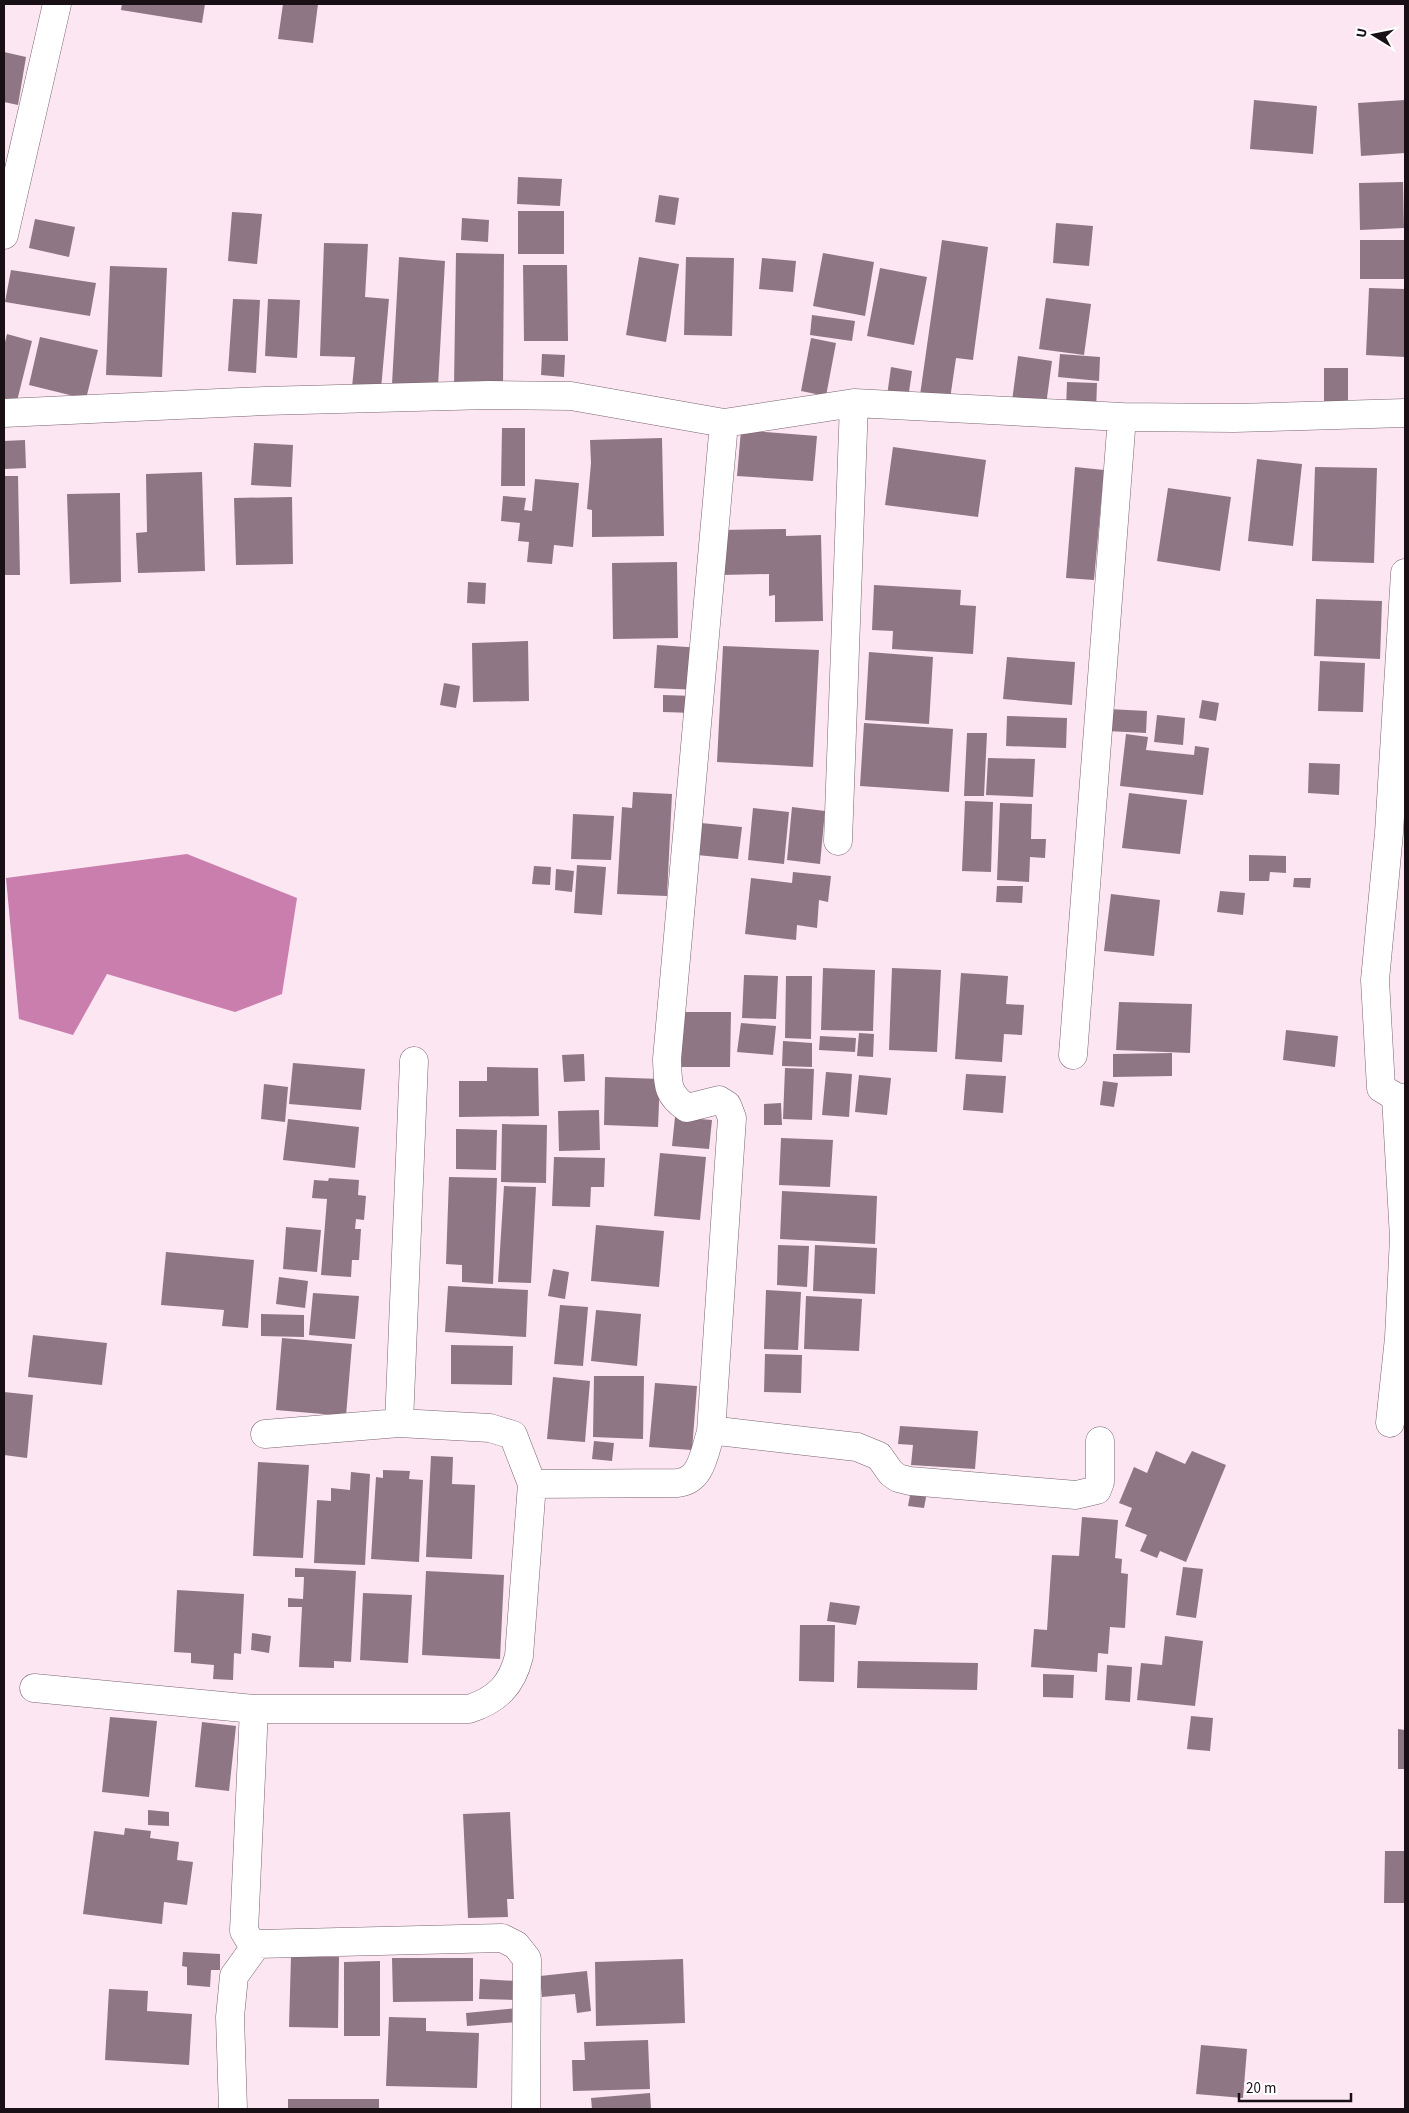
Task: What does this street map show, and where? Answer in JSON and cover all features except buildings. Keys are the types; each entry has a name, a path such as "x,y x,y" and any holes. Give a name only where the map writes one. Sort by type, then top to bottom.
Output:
{"street":[{"path":"4,235 57,4"},
{"path":"4,413 264,401 489,395 571,396 724,423 854,403 1122,417 1234,418 1405,413"},
{"path":"838,841 854,403"},
{"path":"1073,1055 1122,417"},
{"path":"532,1484 687,1482 696,1475 711,1432 732,1118 728,1105 719,1100 687,1108 675,1100 668,1084 667,1059 724,423"},
{"path":"1390,1423 1399,1338 1404,1238 1401,1098 1381,1088 1375,980 1389,833 1405,574"},
{"path":"399,1423 414,1061"},
{"path":"34,1688 254,1709 469,1709 495,1697 505,1687 515,1673 520,1656 532,1484 513,1435 490,1428 399,1423 265,1434"},
{"path":"711,1432 718,1431 856,1447 879,1456 891,1473 898,1478 1076,1495 1097,1490 1100,1482 1100,1441"},
{"path":"254,1709 244,1931 250,1940 257,1944 502,1938 516,1944 527,1958 526,2109"},
{"path":"233,2109 230,2017 234,1976 257,1944"}],"shaded area":[{"path":"187,854 297,898 282,994 235,1012 107,974 73,1035 19,1019 6,878"}]}
